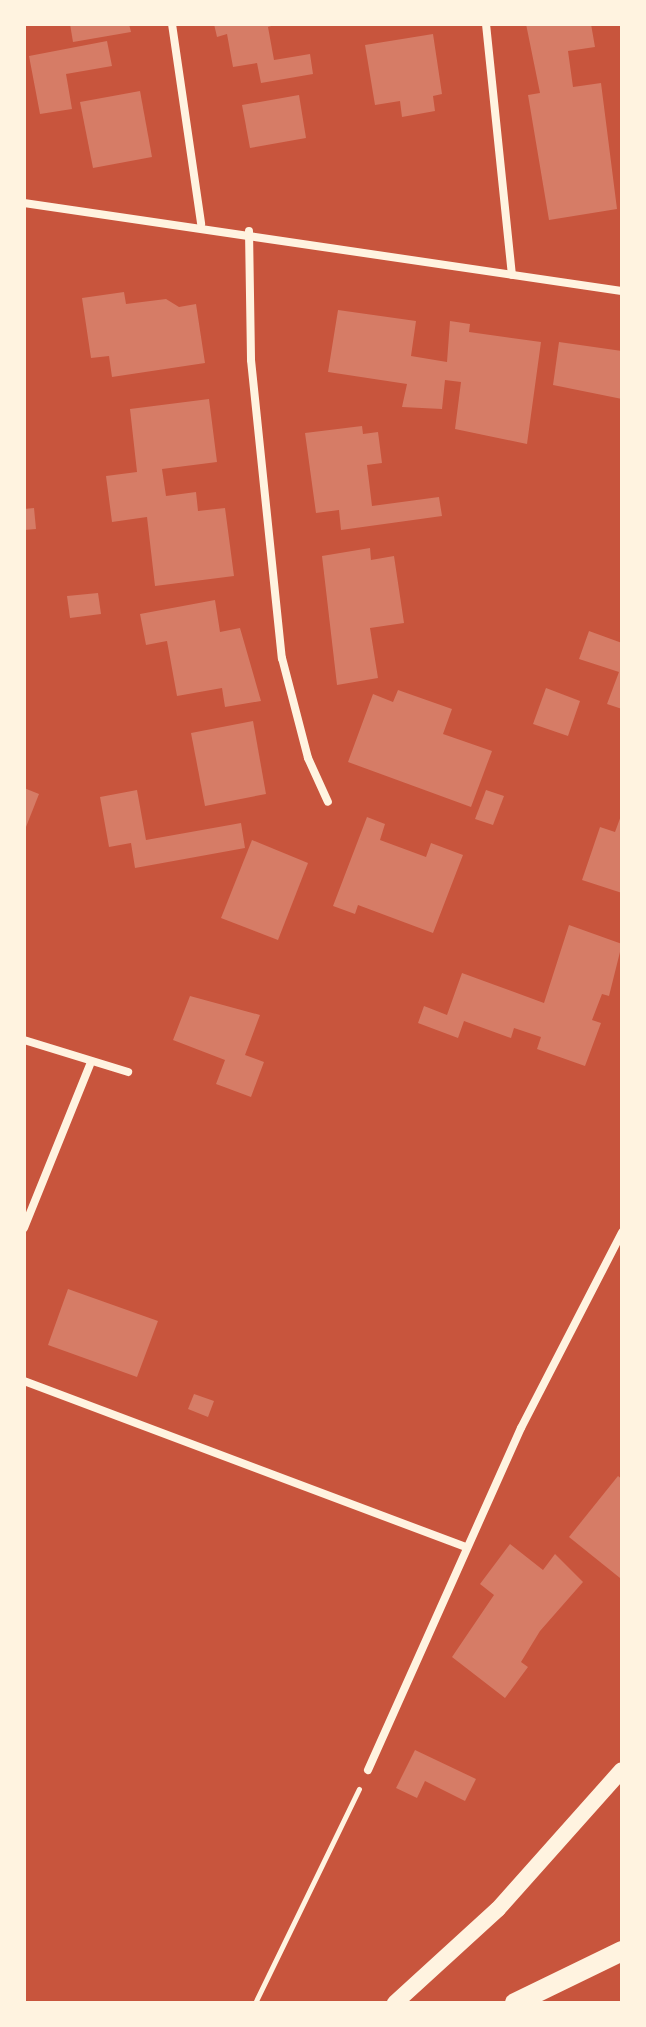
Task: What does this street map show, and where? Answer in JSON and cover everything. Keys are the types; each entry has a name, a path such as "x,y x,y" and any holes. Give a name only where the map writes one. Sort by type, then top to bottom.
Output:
{"main road":[{"path":"395,2003 498,1909 622,1770"},
{"path":"515,2003 622,1951"}],"street":[{"path":"172,24 201,224"},
{"path":"486,24 512,275"},
{"path":"24,203 249,231 622,291"},
{"path":"249,231 251,360 282,658 308,758 328,802"},
{"path":"24,1040 90,1065 128,1072"},
{"path":"24,1228 90,1065"},
{"path":"368,1770 466,1547 622,1232"},
{"path":"24,1381 466,1547"}],"path":[{"path":"255,2003 368,1770"}],"building":[{"path":"70,24 129,24 131,32 73,42"},
{"path":"214,24 278,24 268,27 274,60 310,54 313,74 261,83 257,63 233,67 227,34 217,37"},
{"path":"526,24 591,24 595,47 568,51 573,87 601,83 617,209 549,220 528,95 540,93"},
{"path":"433,34 442,94 433,96 435,111 402,117 400,101 375,105 365,45"},
{"path":"107,41 112,66 66,74 72,109 40,114 29,56"},
{"path":"140,91 152,157 93,168 80,102"},
{"path":"299,95 306,138 250,148 242,105"},
{"path":"124,292 126,304 166,299 179,307 196,304 205,363 112,377 109,356 91,358 82,298"},
{"path":"338,310 416,321 411,356 447,362 450,321 470,324 469,332 541,342 527,444 455,429 461,382 445,380 442,409 402,407 407,384 328,372"},
{"path":"559,342 622,351 622,399 553,385"},
{"path":"209,399 217,462 162,469 166,496 196,492 198,511 225,508 234,576 155,586 147,517 112,522 106,476 137,472 130,409"},
{"path":"362,426 363,434 378,432 382,463 367,465 372,506 439,497 442,516 341,530 339,510 316,513 305,433"},
{"path":"34,508 36,529 24,530 24,509"},
{"path":"370,548 371,560 394,556 404,623 370,628 378,678 337,685 322,556"},
{"path":"98,593 101,614 70,618 67,596"},
{"path":"215,600 220,632 240,628 261,701 225,707 222,688 177,696 167,641 146,645 140,614"},
{"path":"589,631 622,643 622,709 607,704 619,672 579,659"},
{"path":"546,688 580,701 568,736 533,724"},
{"path":"398,690 452,709 443,734 492,751 471,807 348,762 373,694 393,702"},
{"path":"253,721 266,794 205,806 191,733"},
{"path":"24,788 39,794 24,832"},
{"path":"137,790 146,840 241,823 245,848 135,868 131,843 109,847 100,797"},
{"path":"486,790 504,796 493,825 475,819"},
{"path":"622,813 622,893 582,880 600,827 615,832"},
{"path":"367,817 385,824 380,840 426,857 431,843 463,855 433,933 358,905 355,914 333,906"},
{"path":"252,840 308,863 278,940 221,918"},
{"path":"569,925 622,944 609,996 602,994 592,1020 601,1023 585,1066 537,1049 541,1037 514,1028 511,1038 464,1021 458,1038 418,1023 424,1006 447,1015 462,973 544,1003"},
{"path":"190,996 260,1015 245,1055 264,1062 251,1097 216,1084 225,1060 173,1040"},
{"path":"68,1289 158,1321 137,1377 48,1345"},
{"path":"194,1394 214,1401 208,1417 188,1409"},
{"path":"618,1476 622,1479 620,1578 569,1537"},
{"path":"510,1544 543,1570 555,1554 583,1582 540,1631 521,1662 528,1667 505,1698 452,1657 494,1595 480,1584"},
{"path":"415,1750 476,1779 465,1801 425,1781 417,1798 396,1788"}]}
